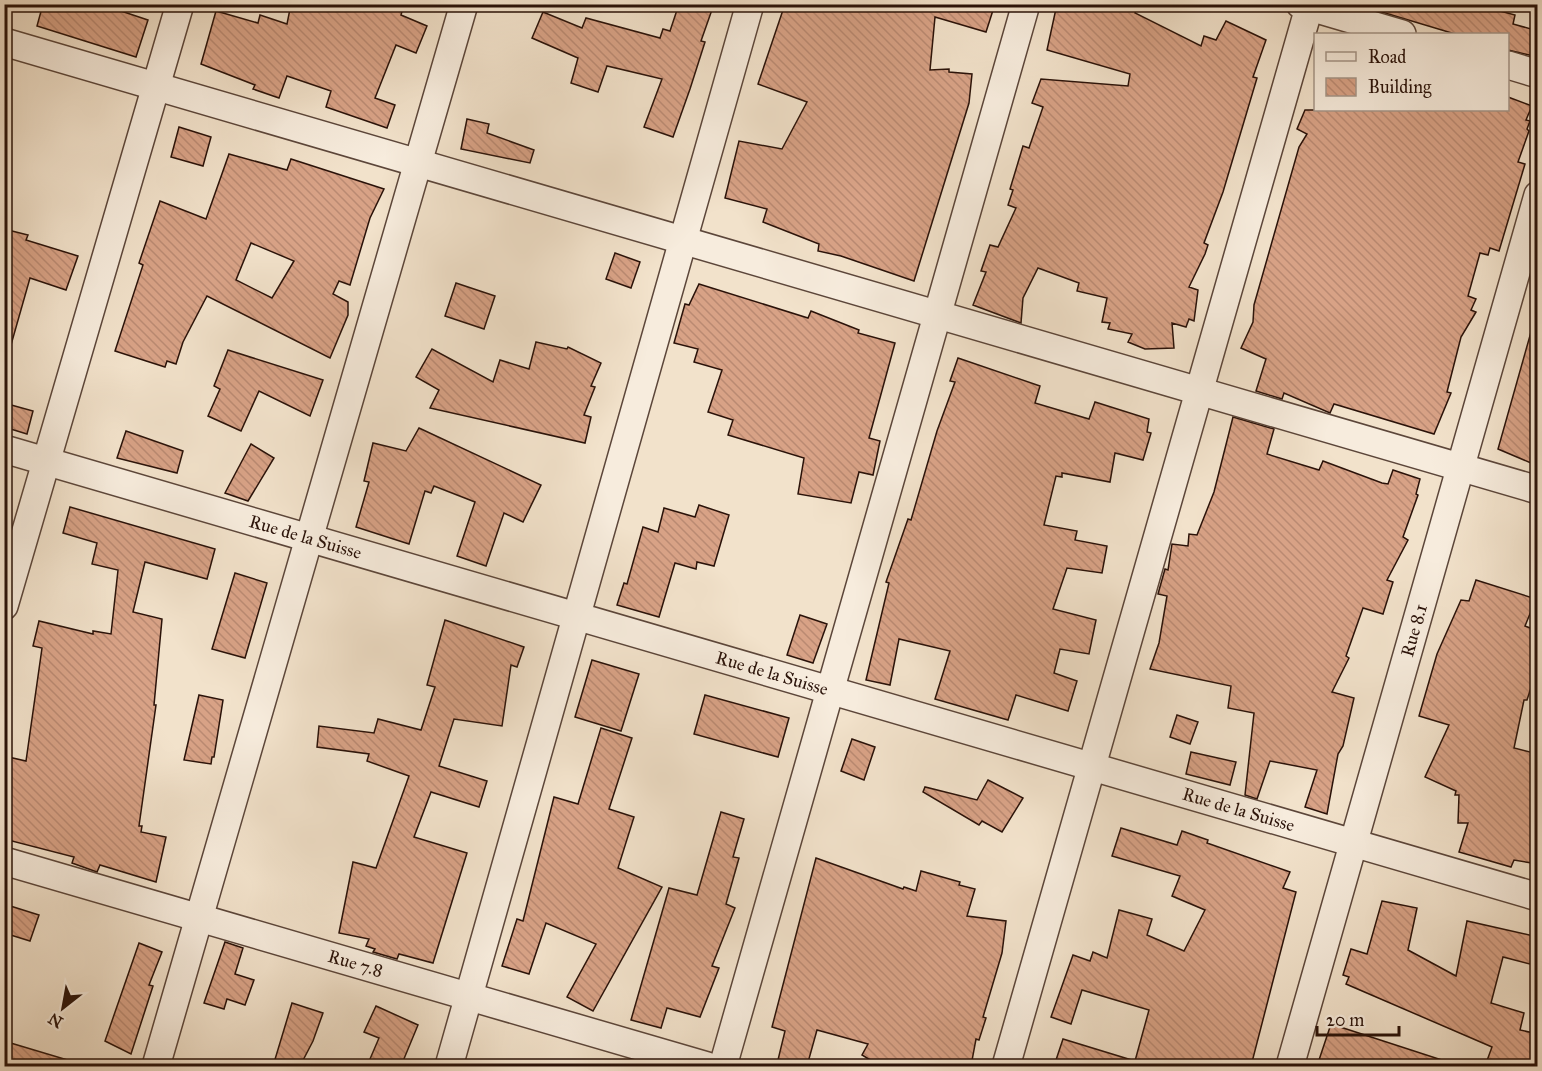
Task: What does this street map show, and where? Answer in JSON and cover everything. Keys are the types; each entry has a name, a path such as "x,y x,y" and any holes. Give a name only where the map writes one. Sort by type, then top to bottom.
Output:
{"street":[{"path":"4,606 180,4"},
{"path":"156,1066 464,4"},
{"path":"449,1066 750,4"},
{"path":"723,1066 1026,4"},
{"path":"1006,1066 1199,392 1306,5 1399,33"},
{"path":"4,42 1538,490"},
{"path":"1509,65 1538,74"},
{"name":"Rue 8.1","path":"1290,1066 1538,195"},
{"name":"Rue de la Suisse","path":"4,449 1538,897"},
{"name":"Rue 7.8","path":"4,861 707,1066"}],"building":[{"path":"43,4 100,4 148,20 136,57 37,26"},
{"path":"291,4 404,4 401,15 427,26 416,53 396,45 375,98 395,105 387,128 326,107 331,91 287,76 279,98 253,89 255,85 201,64 216,11 258,23 260,15 287,24"},
{"path":"679,4 714,4 701,41 705,42 673,137 644,127 662,79 607,66 598,92 571,83 578,58 532,38 543,12 582,28 586,18 660,38 663,29 670,31"},
{"path":"785,4 995,4 986,32 935,17 930,70 949,69 949,72 972,74 969,103 914,281 841,256 818,251 819,244 763,222 767,209 725,198 739,141 782,149 807,102 758,84"},
{"path":"1057,4 1139,4 1135,13 1201,46 1204,36 1216,40 1226,21 1266,40 1253,77 1257,78 1223,192 1204,243 1208,245 1189,287 1198,290 1194,321 1189,319 1186,327 1172,323 1174,348 1145,349 1128,342 1132,334 1108,329 1110,323 1102,322 1107,298 1077,291 1079,283 1038,268 1023,298 1021,323 973,305 986,272 981,271 990,245 998,247 1016,208 1008,205 1013,190 1010,189 1023,146 1029,148 1043,107 1032,103 1041,79 1128,86 1130,74 1047,50"},
{"path":"1376,4 1474,4 1515,15 1513,24 1538,31 1538,57 1509,50 1509,33 1452,33 1375,10"},
{"path":"1509,97 1532,106 1526,120 1530,121 1527,129 1529,131 1518,162 1525,164 1499,251 1490,248 1488,255 1480,253 1468,296 1476,299 1471,310 1476,312 1461,337 1447,392 1451,393 1434,434 1334,404 1330,413 1284,393 1282,399 1256,391 1266,359 1241,348 1253,322 1254,305 1299,147 1307,134 1297,129 1305,110 1509,111"},
{"path":"467,119 489,124 487,133 534,150 530,163 461,149"},
{"path":"179,127 211,137 203,166 171,157"},
{"path":"229,154 287,170 291,159 384,189 370,218 350,285 339,281 333,294 348,302 348,315 330,358 207,296 183,342 176,364 167,361 165,367 115,351 143,265 139,263 160,201 206,219","holes":["251,243 294,261 272,298 236,280"]},
{"path":"4,229 28,235 26,240 78,256 66,290 30,278 11,345 4,344"},
{"path":"615,253 640,262 631,288 606,279"},
{"path":"456,283 495,296 484,329 445,316"},
{"path":"699,284 808,318 811,311 859,330 858,333 895,343 869,438 880,441 873,475 859,472 851,503 798,494 804,458 728,435 733,420 708,412 722,370 694,362 698,349 674,343 685,304 689,305"},
{"path":"1538,331 1538,466 1498,449 1531,332"},
{"path":"536,342 567,349 568,347 601,363 591,386 595,387 584,415 591,417 585,443 430,408 439,390 416,377 432,349 493,382 500,360 529,369"},
{"path":"228,350 323,380 310,416 259,391 241,431 208,416 220,389 214,386"},
{"path":"958,358 1040,386 1035,403 1089,419 1095,402 1149,419 1147,432 1151,433 1143,460 1115,453 1110,482 1062,473 1062,477 1056,476 1044,525 1077,531 1075,540 1107,546 1102,573 1067,568 1053,609 1096,620 1089,654 1060,649 1054,673 1077,681 1068,711 1016,695 1008,720 935,699 950,651 899,639 890,685 866,680 889,583 886,582 908,519 911,520 937,431 955,382 950,381"},
{"path":"4,403 33,411 27,434 4,427"},
{"path":"1233,417 1274,429 1267,454 1319,470 1323,461 1388,484 1393,470 1420,479 1416,494 1418,495 1403,537 1408,540 1387,580 1393,582 1383,614 1363,608 1346,656 1349,658 1332,692 1354,698 1343,746 1338,754 1327,814 1305,807 1317,770 1270,761 1257,799 1245,795 1254,713 1228,708 1231,686 1150,669 1159,643 1167,596 1158,594 1165,569 1168,570 1172,544 1188,546 1189,534 1197,535 1214,492"},
{"path":"419,428 541,485 523,522 504,513 486,566 457,556 475,502 434,486 431,493 425,491 409,544 356,527 369,482 364,481 373,443 406,451"},
{"path":"126,431 183,451 177,473 117,458"},
{"path":"251,444 274,458 248,501 225,493"},
{"path":"699,505 729,515 714,566 697,562 696,569 675,563 659,617 617,605 624,583 627,584 643,527 658,532 664,508 695,517"},
{"path":"70,507 215,549 207,579 145,562 133,612 162,619 154,705 156,705 139,826 142,826 141,832 166,837 156,882 100,865 97,872 72,863 74,857 4,839 4,756 26,761 42,648 33,646 39,621 93,634 93,631 111,634 118,570 92,564 97,543 63,533"},
{"path":"235,573 267,583 245,658 212,649"},
{"path":"1476,580 1536,599 1525,626 1538,631 1538,666 1527,700 1524,700 1514,748 1538,754 1538,864 1514,860 1511,867 1459,852 1468,823 1458,823 1459,795 1455,795 1456,791 1425,777 1449,725 1419,716 1437,654 1461,600 1469,601"},
{"path":"800,615 827,624 813,663 787,655"},
{"path":"445,620 524,647 517,667 511,665 502,726 454,719 439,766 487,781 479,807 431,792 414,837 467,853 433,963 399,954 397,959 373,952 375,949 366,946 369,939 339,933 353,862 376,868 409,776 367,761 369,754 317,747 319,726 374,733 378,719 421,730 435,687 427,685"},
{"path":"592,660 639,674 621,731 575,717"},
{"path":"199,695 223,700 211,764 184,760"},
{"path":"705,695 789,718 778,757 694,734"},
{"path":"1177,715 1198,722 1190,744 1170,737"},
{"path":"601,728 632,738 609,809 634,817 618,868 662,887 593,1011 567,997 596,944 546,923 529,974 502,966 517,919 523,921 554,797 578,804"},
{"path":"852,739 875,747 864,780 841,771"},
{"path":"1191,752 1236,762 1230,785 1186,774"},
{"path":"988,780 1023,798 1002,832 982,821 979,825 923,792 925,787 977,800"},
{"path":"721,812 744,819 733,857 739,858 726,904 735,908 712,966 719,968 700,1017 667,1008 661,1028 631,1020 669,888 697,895"},
{"path":"1121,828 1177,845 1182,831 1208,840 1207,843 1290,872 1283,888 1296,892 1251,1066 1054,1066 1063,1039 1135,1061 1149,1010 1082,990 1071,1024 1051,1017 1073,955 1090,961 1093,952 1107,958 1119,910 1152,919 1147,935 1184,951 1205,910 1172,896 1180,876 1112,856"},
{"path":"816,858 903,889 904,887 916,891 921,871 960,882 959,885 975,889 967,916 1006,921 1002,953 983,1017 986,1018 979,1040 976,1039 971,1066 880,1066 862,1055 868,1044 817,1030 807,1066 777,1064 785,1031 772,1027"},
{"path":"1382,901 1417,908 1408,950 1456,976 1467,921 1538,937 1538,966 1503,957 1491,1003 1524,1013 1520,1030 1538,1034 1538,1066 1485,1066 1492,1047 1346,984 1349,977 1343,975 1351,949 1367,954"},
{"path":"4,904 39,915 30,941 4,933"},
{"path":"225,942 243,948 235,974 254,980 245,1005 227,999 224,1009 204,1003"},
{"path":"139,943 162,952 149,985 153,986 131,1054 105,1041"},
{"path":"292,1003 323,1013 313,1041 300,1066 273,1066"},
{"path":"376,1006 418,1025 401,1066 367,1066 379,1038 364,1032"},
{"path":"1331,1024 1448,1062 1447,1066 1317,1066"},
{"path":"4,1041 71,1061 70,1066 4,1066"}]}
